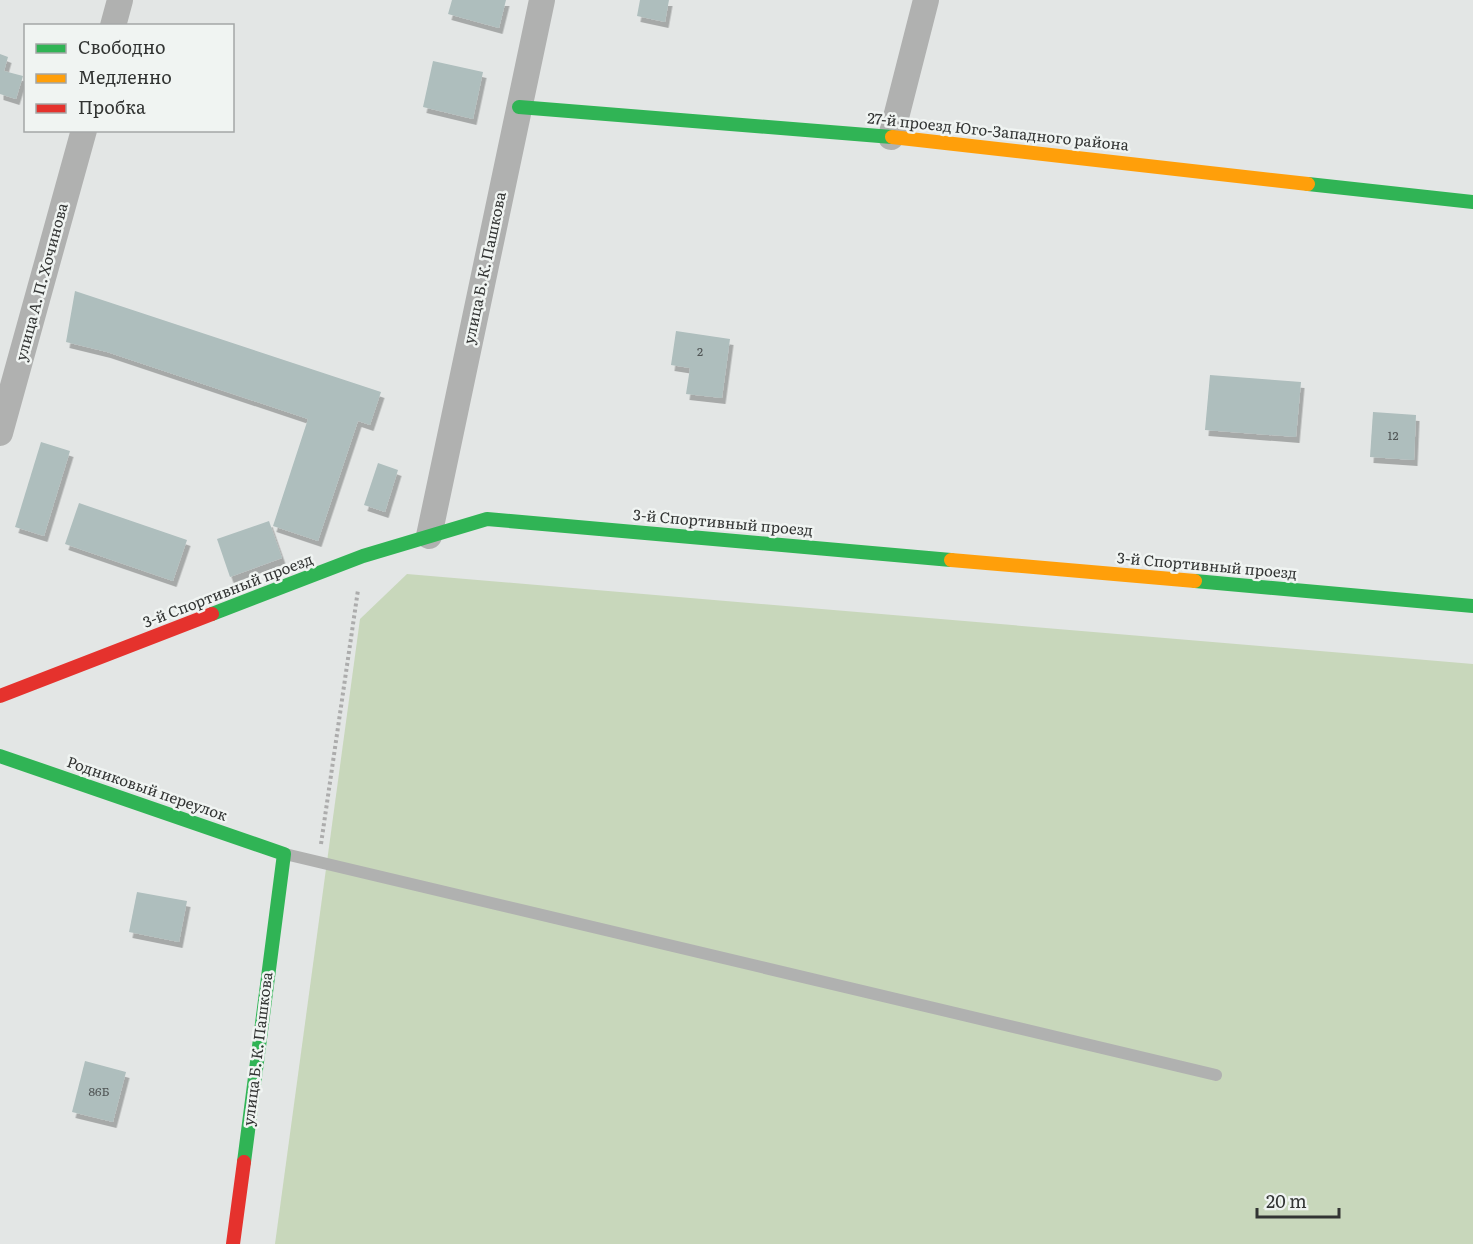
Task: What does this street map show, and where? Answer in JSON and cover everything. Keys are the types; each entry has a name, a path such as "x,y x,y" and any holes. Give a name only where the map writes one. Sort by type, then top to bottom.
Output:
{"street":[{"path":"114,24 120,0"},
{"name":"улица Б. К. Пашкова","path":"429,536 542,0"},
{"path":"891,137 926,0"},
{"name":"27-й проезд Юго-Западного района","path":"519,106 891,137 1473,202"},
{"name":"улица А. П. Хочинова","path":"0,433 83,132"},
{"name":"3-й Спортивный проезд","path":"0,696 363,556 487,519 1473,606"},
{"name":"Родниковый переулок","path":"0,756 284,854"},
{"name":"улица Б. К. Пашкова","path":"232,1244 284,854"}],"lane":[{"path":"284,854 1216,1075"}],"path":[{"path":"318,862 363,556"}],"green space":[{"path":"407,574 1473,664 1473,1244 275,1244 360,619"}],"building":[{"path":"452,0 506,0 499,28 448,14"},
{"path":"640,0 669,0 665,22 637,16"},
{"path":"0,54 8,57 4,71 23,76 16,99 0,94"},
{"path":"433,61 483,72 473,119 423,107"},
{"path":"75,291 381,392 370,425 358,421 318,541 273,526 308,419 107,352 66,342"},
{"path":"676,331 730,339 722,398 686,394 690,368 671,365"},
{"path":"1210,375 1301,382 1296,437 1205,430"},
{"path":"1373,412 1416,415 1414,460 1370,457"},
{"path":"41,442 70,451 44,536 15,527"},
{"path":"378,463 398,470 385,512 364,505"},
{"path":"79,503 187,540 173,581 65,544"},
{"path":"269,521 282,558 230,577 217,539"},
{"path":"137,892 187,901 179,942 129,932"},
{"path":"85,1061 126,1072 113,1122 72,1112"}],"traffic: fast":[{"path":"519,107 892,137"},
{"path":"1308,184 1473,202"},
{"path":"212,614 363,556 487,519 951,560"},
{"path":"1195,581 1473,606"},
{"path":"0,756 284,854 244,1162"}],"traffic: slow":[{"path":"892,137 1308,184"},
{"path":"951,560 1195,581"}],"traffic: jam":[{"path":"0,696 212,614"},
{"path":"233,1244 244,1162"}]}
